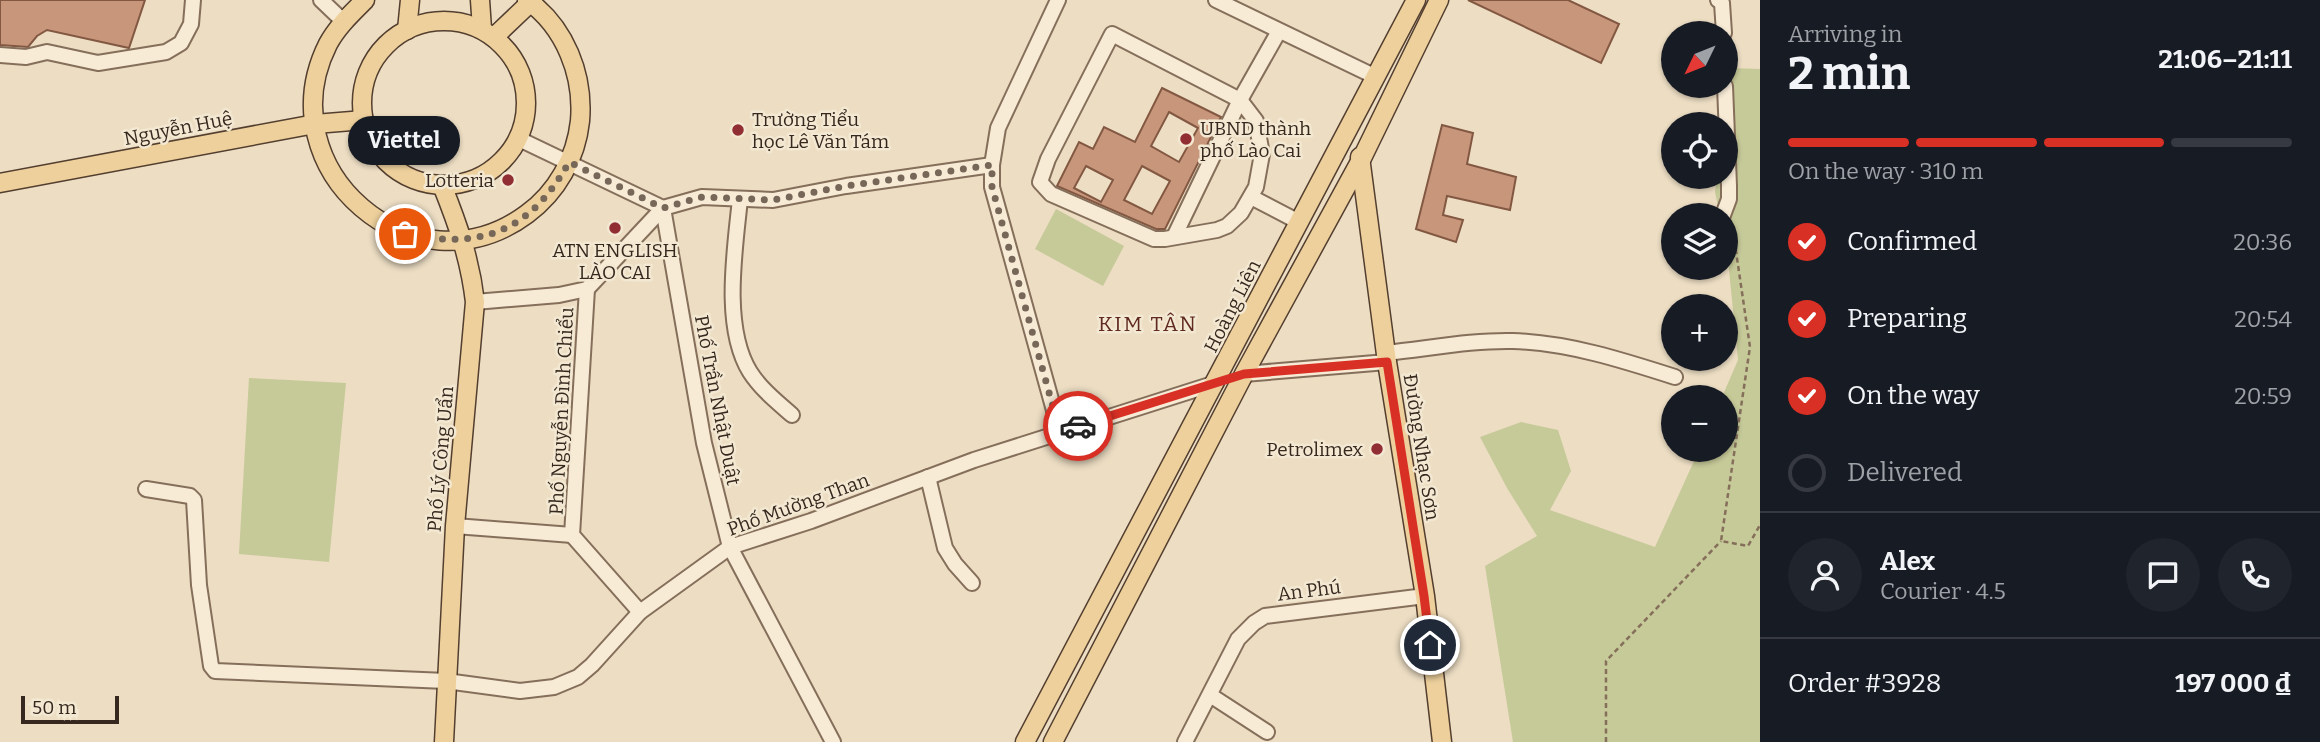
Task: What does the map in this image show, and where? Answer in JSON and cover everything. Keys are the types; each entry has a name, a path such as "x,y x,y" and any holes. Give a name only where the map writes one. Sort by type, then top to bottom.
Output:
{"main road":[{"path":"365,0 344,21 328,43 318,68 313,95 315,124 321,152 335,179 354,203 378,221 405,234 435,240 464,241 504,228 538,206 556,186 569,162 578,135 578,76 567,48 552,23 530,1 488,33"},
{"path":"407,30 410,0"},
{"path":"480,0 488,33"},
{"name":"Hoàng Liên","path":"1025,742 1416,0"},
{"path":"1053,742 1244,374 1362,158 1439,0"},
{"path":"435,20 454,20 488,33 513,57 525,84 527,112 519,139 506,159 487,174 465,183 442,185 420,182 401,173 384,159 371,141 363,120 362,100 372,62 383,46 407,30 435,20"},
{"path":"1376,77 1395,86"},
{"name":"Nguyễn Huệ","path":"0,183 315,124 363,120"},
{"path":"1342,141 1362,158"},
{"name":"Đường Nhạc Sơn","path":"1362,158 1386,358 1424,596 1442,742"},
{"name":"Phố Lý Công Uẩn","path":"442,185 464,241 472,273 475,302 455,526 444,742"},
{"path":"1299,222 1321,232"},
{"path":"1216,383 1244,374"}],"street":[{"path":"0,55 26,57 47,52 98,64 166,52 181,43 186,34 191,24 193,0"},
{"path":"321,0 344,21"},
{"path":"1058,0 998,128 992,165 992,187 1060,432"},
{"path":"1718,0 1721,3 1723,21"},
{"path":"1223,2 1376,77"},
{"path":"1174,237 1240,100 1279,31"},
{"path":"1112,34 1240,100 1256,121 1262,154 1256,187 1241,213 1227,226 1217,230 1154,239 1051,194 1040,182 1048,159 1112,34"},
{"path":"1725,98 1728,203"},
{"path":"519,139 663,208"},
{"path":"475,302 559,295 587,289 663,208 702,197 773,200 846,186 992,165"},
{"path":"1251,197 1299,222"},
{"path":"740,199 734,266 737,340 748,369 763,390 792,415"},
{"name":"Phố Trần Nhật Duật","path":"663,208 704,443 730,547 833,742"},
{"name":"Phố Nguyễn Đình Chiểu","path":"572,535 587,289"},
{"path":"1244,374 1510,341 1573,348 1614,357 1675,377"},
{"name":"Phố Mường Than","path":"146,489 190,496 194,500 199,585 211,666 215,671 446,681 520,691 554,687 578,677 640,611 730,547 811,521 1060,432 1216,383"},
{"path":"928,477 945,548 972,583"},
{"name":"Phố Nguyễn Đình Chiểu","path":"455,526 572,535 640,611"},
{"name":"An Phú","path":"1185,742 1238,639 1265,616 1424,596"},
{"path":"1210,695 1267,732"}],"path":[{"path":"1606,742 1606,661 1721,541 1751,346 1729,200"},
{"path":"1721,541 1748,546 1760,525"}],"green space":[{"path":"1738,68 1760,69 1760,742 1513,742 1485,566 1537,536 1480,437 1521,422 1558,430 1571,471 1550,510 1655,547 1694,462 1738,462 1738,385 1727,385 1733,371 1738,371 1738,294 1731,294 1730,280 1738,280 1738,203 1717,203 1715,192 1715,189 1738,189 1738,112 1724,112 1726,98 1738,98"},
{"path":"1056,209 1124,246 1103,286 1035,249"},
{"path":"249,378 346,383 329,562 239,554"}],"building":[{"path":"0,0 145,0 129,48 47,30 37,36 28,47 0,45"},
{"path":"1468,0 1568,0 1619,24 1601,63"},
{"path":"1162,88 1221,117 1165,229 1156,229 1057,186 1079,142 1093,149 1104,127 1135,142","holes":["1169,112 1198,128 1179,162 1151,146","1086,166 1113,180 1101,202 1074,188","1142,166 1170,181 1152,214 1124,200"]},
{"path":"1442,125 1473,133 1467,164 1516,177 1510,210 1447,196 1443,215 1463,220 1456,242 1416,229"}],"way so far":[{"path":"405,234 435,240 464,241 492,233 516,222 538,206 556,186 569,162 663,208 702,197 773,200 846,186 992,165 992,187 1060,432 1078,426"}],"place":[{"name":"Trường Tiểu học Lê Văn Tám","path":"738,130"},
{"name":"UBND thành phố Lào Cai","path":"1186,139"},
{"name":"Lotteria","path":"508,180"},
{"name":"ATN ENGLISH LÀO CAI","path":"615,228"},
{"name":"Viettel","path":"405,234"},
{"name":"Petrolimex","path":"1377,449"}],"district":[{"name":"KIM TÂN","path":"1148,324"}],"route":[{"path":"1078,426 1244,374 1387,362 1430,645"}]}
